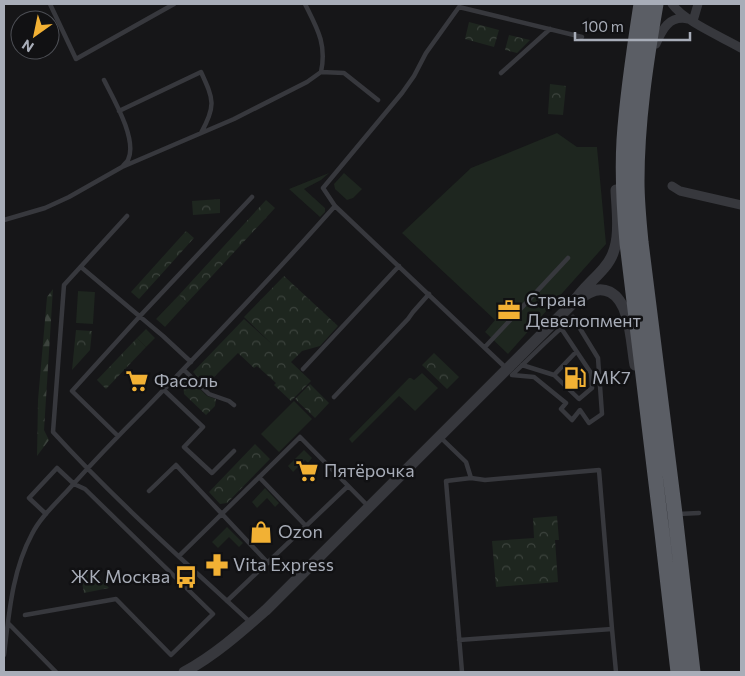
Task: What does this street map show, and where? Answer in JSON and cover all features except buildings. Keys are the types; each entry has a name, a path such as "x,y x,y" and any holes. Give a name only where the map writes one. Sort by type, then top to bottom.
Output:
{"highway":[{"path":"641,4 624,141 624,210 678,672"},
{"path":"656,4 642,97 637,187 641,242 675,514 692,672"}],"street":[{"path":"641,242 641,204 648,98 663,4"},
{"path":"672,4 681,14 741,48"},
{"path":"692,21 698,4"},
{"path":"656,44 662,31 671,21 678,18 692,21"},
{"path":"184,672 196,666 237,635 266,610 440,437 559,324 581,291 609,262 616,248 618,230 616,186 618,134 628,98"},
{"path":"672,186 680,191 741,205"},
{"path":"573,303 593,290 599,289 612,293 622,304 628,320 639,395 647,413"}],"lane":[{"path":"50,4 76,59 174,4"},
{"path":"305,4 320,33 323,49 321,72"},
{"path":"514,366 512,375 534,377 566,403 561,410 572,420 580,410 589,423 602,414 598,358 573,317 559,324 591,373 592,388 579,399 554,375 514,366 485,347 335,206 323,188 402,93 414,76 426,53 458,7 582,37"},
{"path":"501,73 550,29"},
{"path":"119,111 201,72 210,92 212,104 210,117 201,133"},
{"path":"4,220 45,208 69,198 122,167 234,119 307,82 321,72 344,73 378,100"},
{"path":"104,80 129,136 128,159 122,167"},
{"path":"118,436 72,392 140,316 252,197"},
{"path":"4,655 13,586 22,556 32,533 46,514 118,436 184,370 335,206"},
{"path":"127,216 64,285 54,432 87,469 251,623"},
{"path":"485,347 568,258"},
{"path":"303,368 399,266"},
{"path":"81,267 191,362"},
{"path":"334,397 408,319 429,294"},
{"path":"554,375 576,352"},
{"path":"184,370 209,394 229,400 234,405"},
{"path":"164,390 202,427 184,446 212,473 234,451"},
{"path":"179,556 300,437 369,507"},
{"path":"440,437 466,462 471,478"},
{"path":"149,491 176,465 268,563"},
{"path":"25,615 116,599 171,655 214,614 85,489 74,484 57,468 29,498 46,514"},
{"path":"462,672 446,481 471,478 485,480 599,470 616,672"},
{"path":"259,477 306,526"},
{"path":"227,601 348,486"},
{"path":"675,514 699,513"},
{"path":"8,623 56,672"},
{"path":"459,640 612,629"}],"green space":[{"path":"469,22 499,30 494,47 465,39"},
{"path":"509,35 530,40 517,53 505,50"},
{"path":"550,84 566,86 563,115 548,114"},
{"path":"557,133 577,147 597,147 606,244 508,354 485,332 495,320 402,233 471,168"},
{"path":"329,173 321,180 304,189 325,208 325,212 320,217 289,189"},
{"path":"344,173 362,189 353,198 347,200 335,189 334,184"},
{"path":"220,199 220,213 193,215 192,201"},
{"path":"266,200 275,208 187,303 179,295"},
{"path":"186,231 194,238 139,299 131,292"},
{"path":"284,276 338,326 320,346 302,351 291,362 311,381 291,401 274,385 276,383 257,366 254,368 238,353 206,385 193,372 244,319 273,345 244,317"},
{"path":"53,289 44,430 49,440 37,456 38,400 47,297"},
{"path":"78,291 95,292 93,324 76,323"},
{"path":"179,295 187,303 165,327 156,319"},
{"path":"146,329 155,338 146,347 137,338"},
{"path":"76,330 92,331 90,350 72,370"},
{"path":"137,338 146,347 106,389 97,380"},
{"path":"434,353 459,377 447,389 422,365"},
{"path":"422,373 438,388 415,411 399,396 352,443 349,439 409,378 414,380"},
{"path":"188,377 207,396 216,399 215,406 206,415 184,394 183,383"},
{"path":"310,384 329,403 315,418 295,399"},
{"path":"294,401 312,419 279,452 261,434"},
{"path":"255,444 270,459 227,503 220,504 209,492"},
{"path":"304,450 312,458 308,463 305,460 293,472 288,466"},
{"path":"265,488 279,503 275,507 267,498 257,508 252,502"},
{"path":"557,516 559,540 555,540 558,582 496,587 492,541 534,538 533,518"},
{"path":"227,527 243,543 239,547 229,537 218,548 212,542"},
{"path":"92,569 109,588 84,593 80,572"}],"place":[{"name":"Страна Девелопмент","path":"509,310"},
{"name":"МК7","path":"575,378"},
{"name":"Фасоль","path":"137,381"},
{"name":"Пятёрочка","path":"307,471"},
{"name":"Ozon","path":"261,532"},
{"name":"Vita Express","path":"217,565"},
{"name":"ЖК Москва","path":"186,577"}]}
